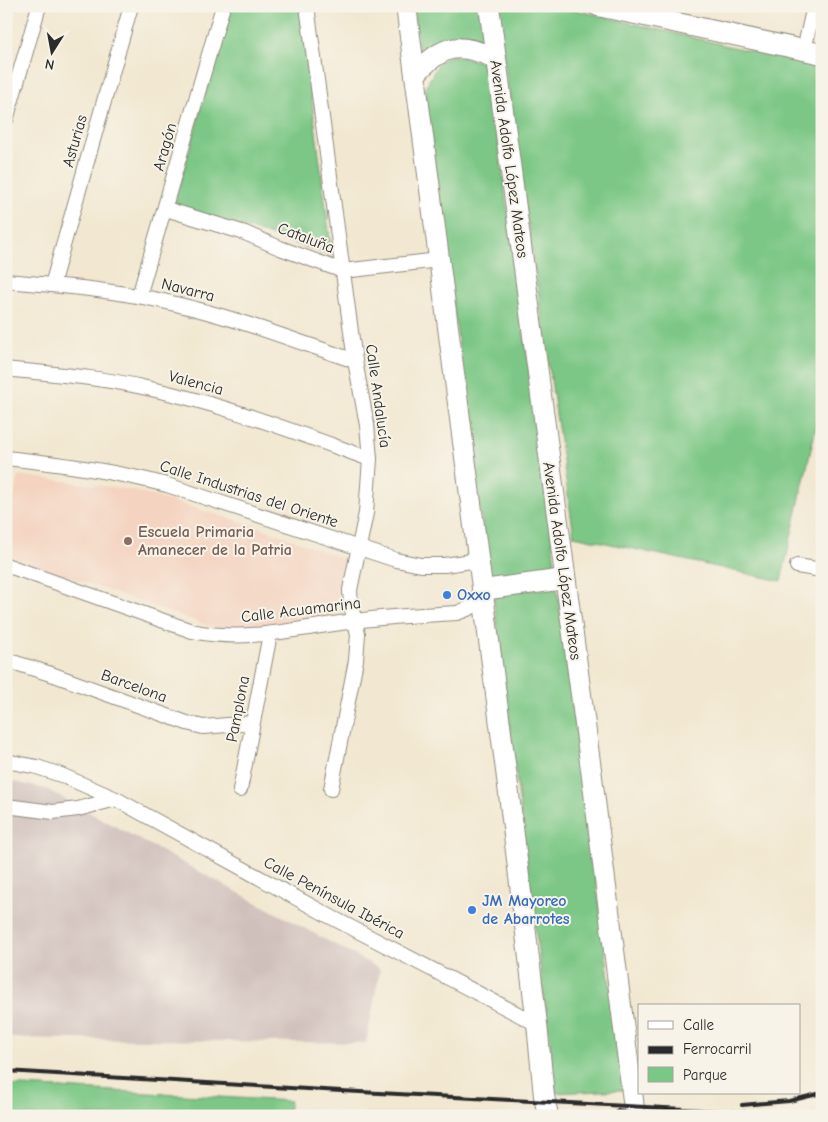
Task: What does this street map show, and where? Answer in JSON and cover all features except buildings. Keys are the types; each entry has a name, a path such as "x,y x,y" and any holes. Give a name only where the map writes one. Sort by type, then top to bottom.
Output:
{"main road":[{"path":"406,6 510,795 544,1096 548,1116"},
{"name":"Avenida Adolfo López Mateos","path":"488,6 592,777 635,1116"},
{"path":"598,6 813,52"},
{"path":"415,74 436,54 449,49 463,47 478,50 496,58"},
{"path":"482,590 565,579"}],"street":[{"path":"6,120 39,6"},
{"name":"Asturias","path":"52,285 131,6"},
{"name":"Aragón","path":"139,296 166,209 223,6"},
{"name":"Calle Andalucía","path":"306,6 356,361 367,425 370,459 369,488 350,590 351,606 358,634 356,660 331,789"},
{"path":"813,52 814,6"},
{"name":"Cataluña","path":"166,209 244,233 343,271 438,260"},
{"name":"Navarra","path":"6,281 139,296 184,306 222,316 356,361"},
{"name":"Valencia","path":"6,369 141,386 249,416 370,459"},
{"name":"Calle Industrias del Oriente","path":"7,462 68,465 132,476 167,485 396,560 421,565 444,565 479,560"},
{"name":"Calle Acuamarina","path":"6,565 192,631 212,636 232,637 270,634 355,620 457,613 470,608 482,590"},
{"path":"797,566 822,570"},
{"name":"Pamplona","path":"240,790 270,634"},
{"name":"Barcelona","path":"6,660 187,724 204,727 252,723"},
{"name":"Calle Península Ibérica","path":"6,761 37,767 61,775 116,800 340,922 537,1024"},
{"path":"6,806 53,812 78,809 116,800"}],"shaded area":[{"name":"Escuela Primaria Amanecer de la Patria","path":"18,475 132,490 256,526 344,559 334,616 227,630 212,627 6,555 6,522 11,511"},
{"path":"6,780 46,789 380,969 366,1043 6,1038"}],"green space":[{"path":"230,6 295,6 300,8 332,255 174,205"},
{"path":"413,6 482,6 489,47 470,40 453,38 437,43 419,53"},
{"path":"496,6 559,6 822,68 822,401 781,581 574,536"},
{"path":"452,55 482,62 489,73 556,570 489,577 425,88 439,62"},
{"path":"557,588 624,1090 556,1093 493,593"},
{"path":"6,1085 290,1101 287,1116 6,1116"}],"railway":[{"path":"6,1071 817,1116"},
{"path":"742,1105 789,1101 822,1093"},
{"path":"617,1111 644,1116"}],"place":[{"name":"Escuela Primaria Amanecer de la Patria","path":"128,541"},
{"name":"Oxxo","path":"447,595"},
{"name":"JM Mayoreo de Abarrotes","path":"472,910"}]}
